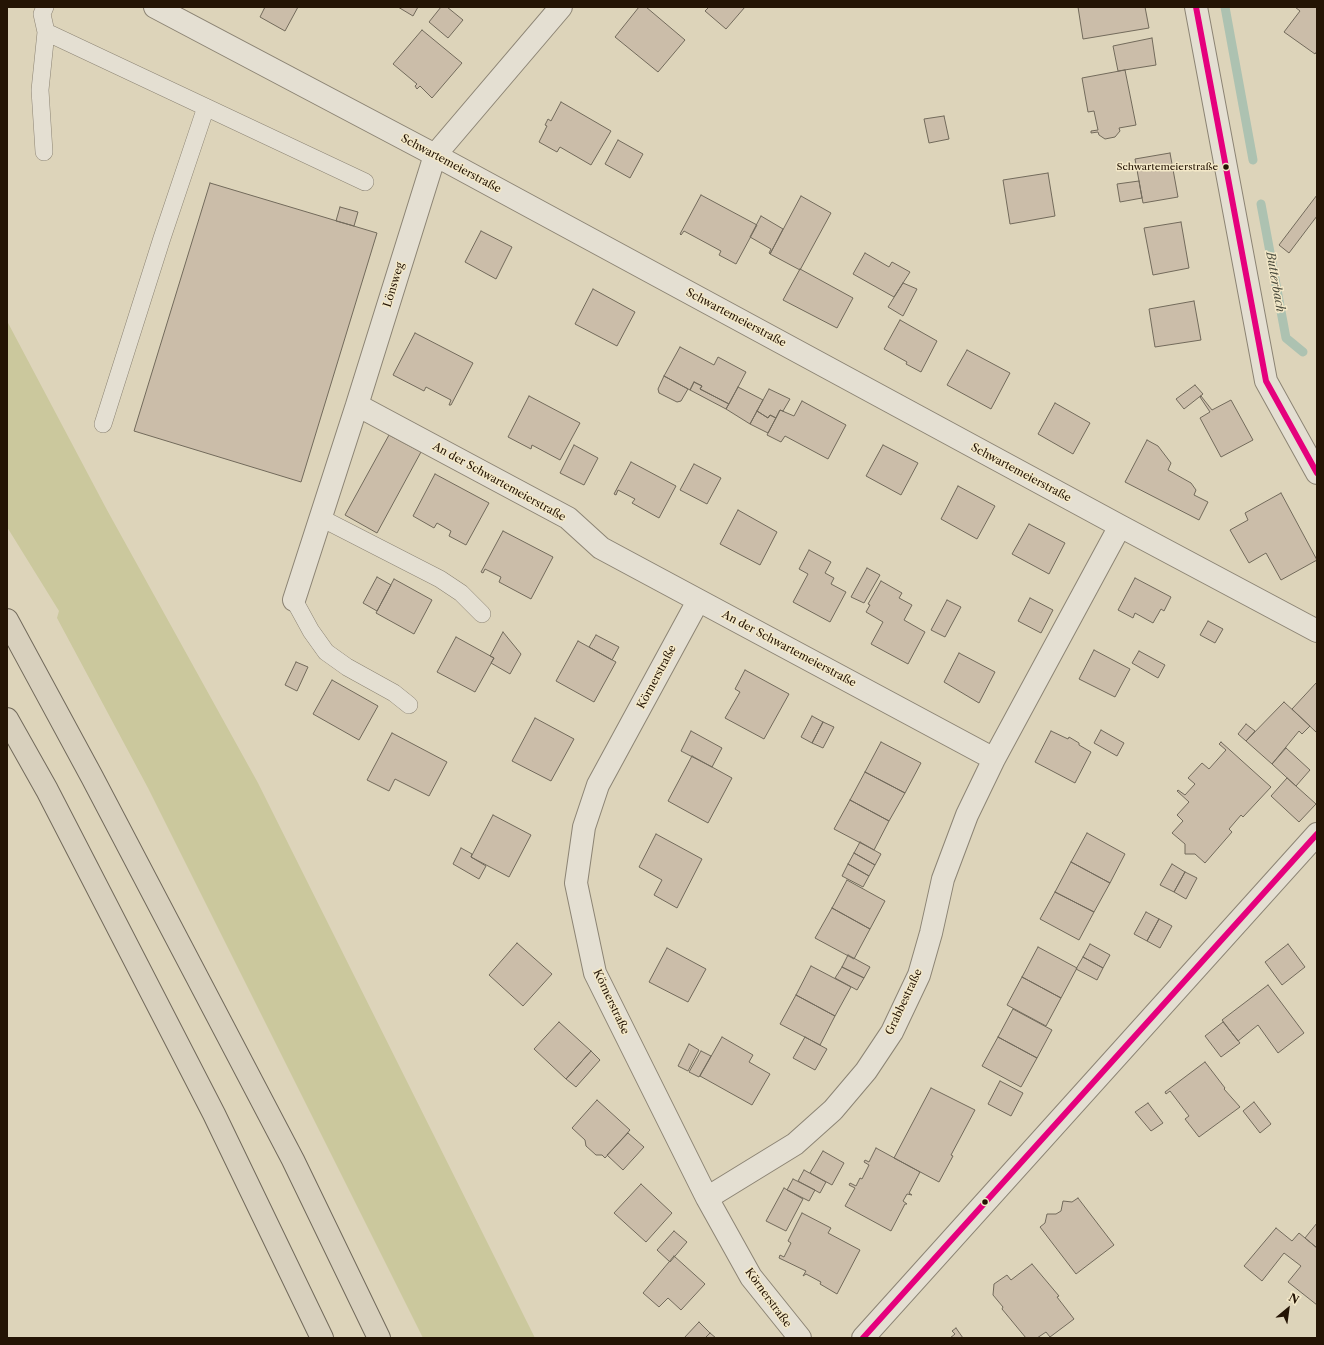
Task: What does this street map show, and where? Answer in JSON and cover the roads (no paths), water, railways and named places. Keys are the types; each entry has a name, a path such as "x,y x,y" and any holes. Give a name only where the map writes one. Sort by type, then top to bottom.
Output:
{"highway":[{"path":"7,620 92,777 293,1160 379,1338"},
{"path":"7,718 50,797 210,1107 322,1338"}],"street":[{"name":"Schwartemeierstraße","path":"155,7 435,155 1317,631"},
{"name":"Lönsweg","path":"294,600 435,155 561,7"},
{"path":"1196,7 1266,381 1317,474"},
{"name":"An der Schwartemeierstraße","path":"357,405 568,518 601,548 994,760"},
{"path":"994,760 1120,526"},
{"name":"Körnerstraße","path":"698,601 598,785 584,827 576,883 595,973 707,1198 751,1277 800,1338"},
{"name":"Grabbestraße","path":"707,1198 795,1144 833,1110 866,1070 892,1032 919,975 931,933 943,879 967,815 994,760"},
{"path":"863,1338 1317,834"}],"lane":[{"path":"44,152 40,90 46,32 42,14 45,7"},
{"path":"46,32 365,182"},
{"path":"103,424 162,238 206,107"},
{"path":"320,518 440,579 461,593 482,614"},
{"path":"294,600 311,632 326,652 347,667 394,693 409,706"}],"waterway":[{"name":"Butterbach","path":"1225,7 1253,160"},
{"name":"Butterbach","path":"1261,204 1286,338 1303,352"}],"place":[{"name":"Schwartemeierstraße","path":"1226,167"}]}
